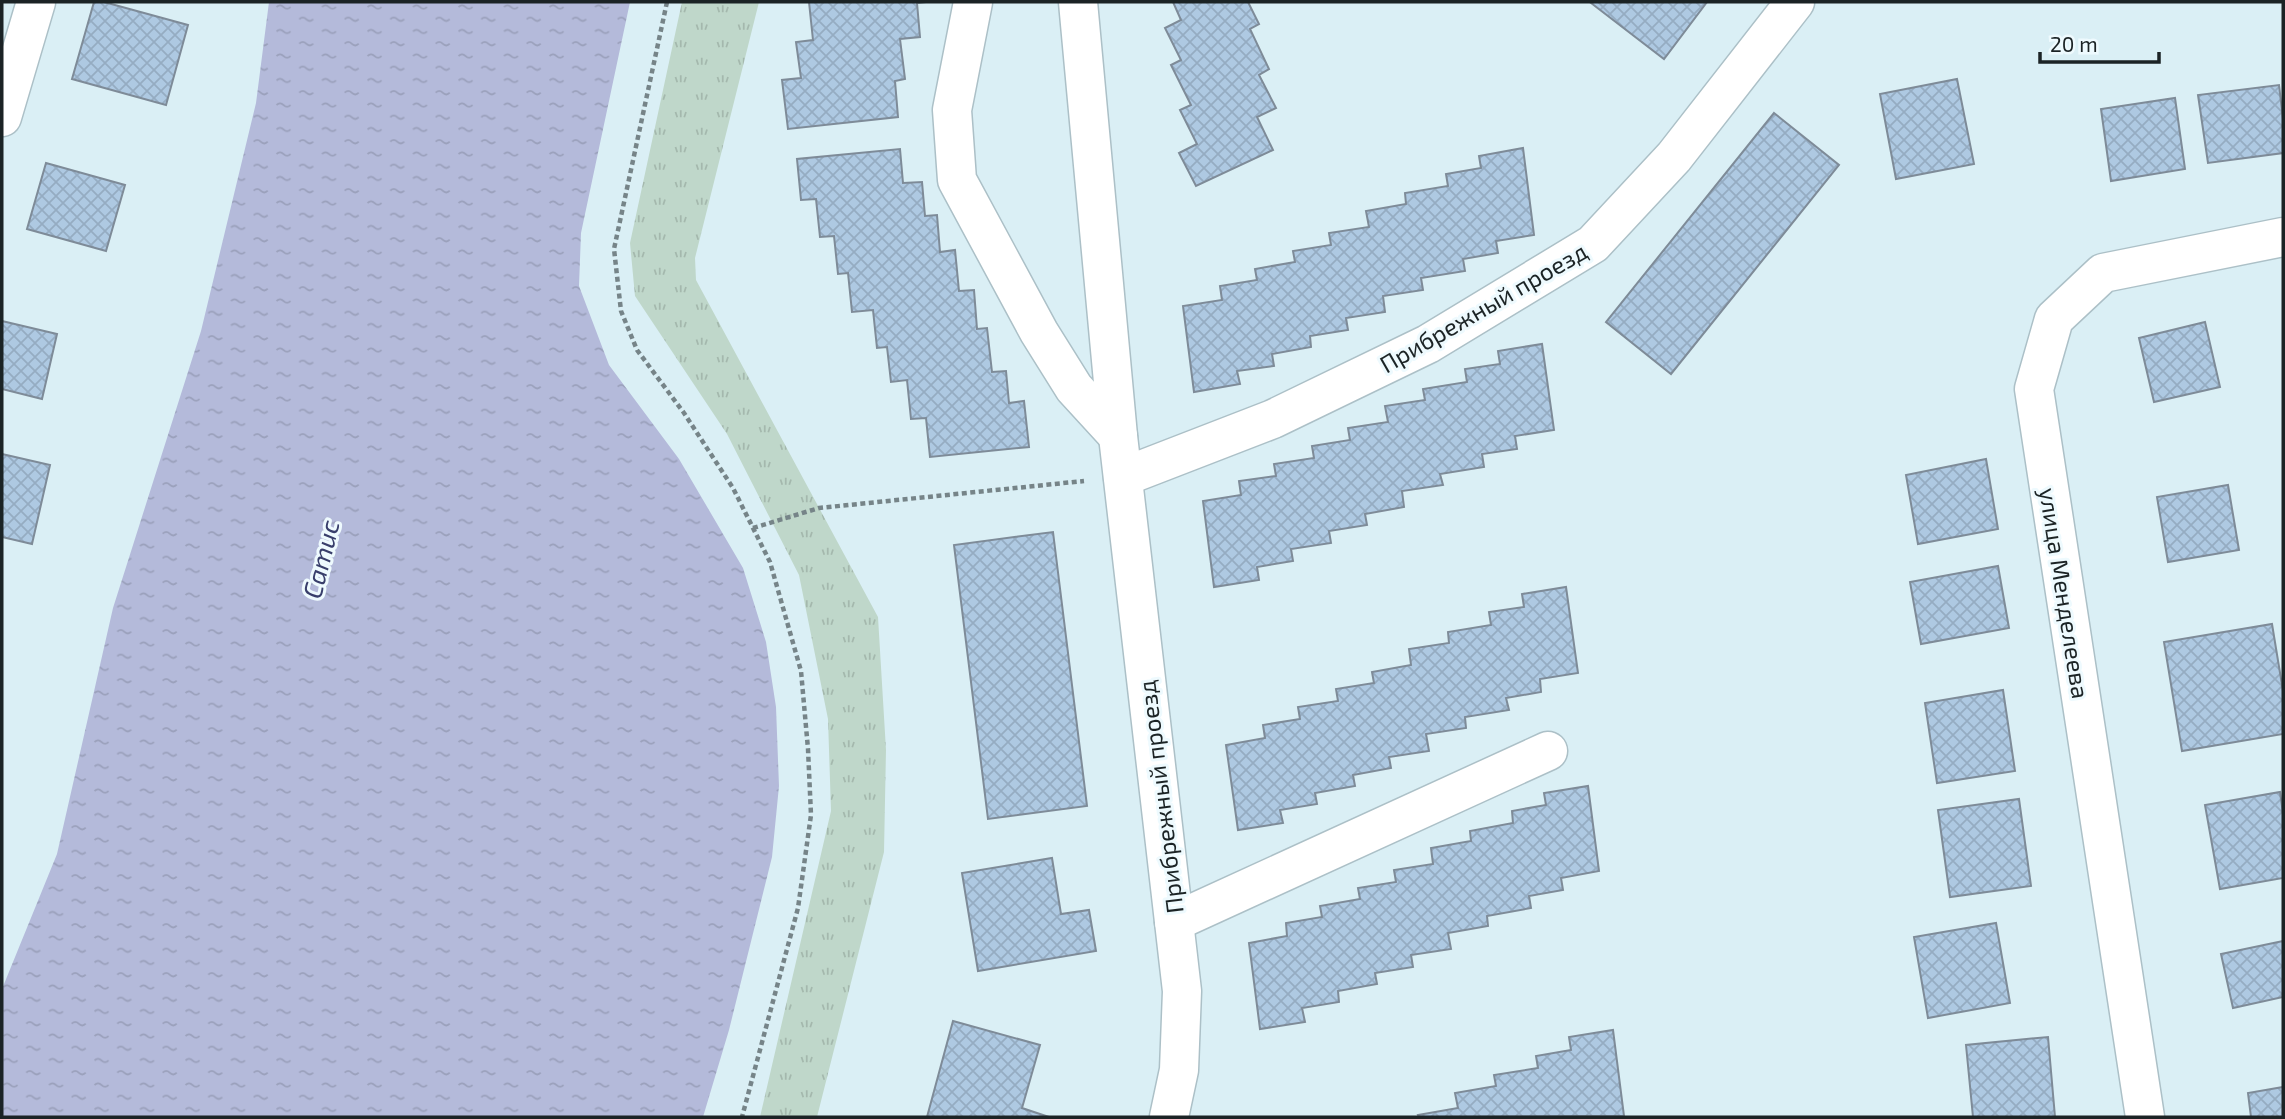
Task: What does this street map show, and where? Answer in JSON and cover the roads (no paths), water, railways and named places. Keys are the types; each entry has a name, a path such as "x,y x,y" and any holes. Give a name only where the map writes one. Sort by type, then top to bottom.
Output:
{"street":[{"path":"2,117 36,2"},
{"path":"973,2 952,110 957,180 1039,332 1074,388 1118,436"},
{"name":"Прибрежный проезд","path":"1078,2 1118,436 1182,991 1179,1070 1169,1117"},
{"name":"Прибрежный проезд","path":"1123,477 1273,419 1428,344 1593,244 1674,157 1795,2"},
{"name":"улица Менделеева","path":"2145,1117 2034,389 2054,319 2103,273 2283,237"},
{"path":"1174,922 1549,751"}],"water":[{"name":"Сатис","path":"269,2 630,2 581,233 579,286 609,365 679,459 743,568 766,642 776,707 779,786 772,857 729,1030 703,1117 2,1117 2,989 57,854 113,608 201,331 256,103"}]}
